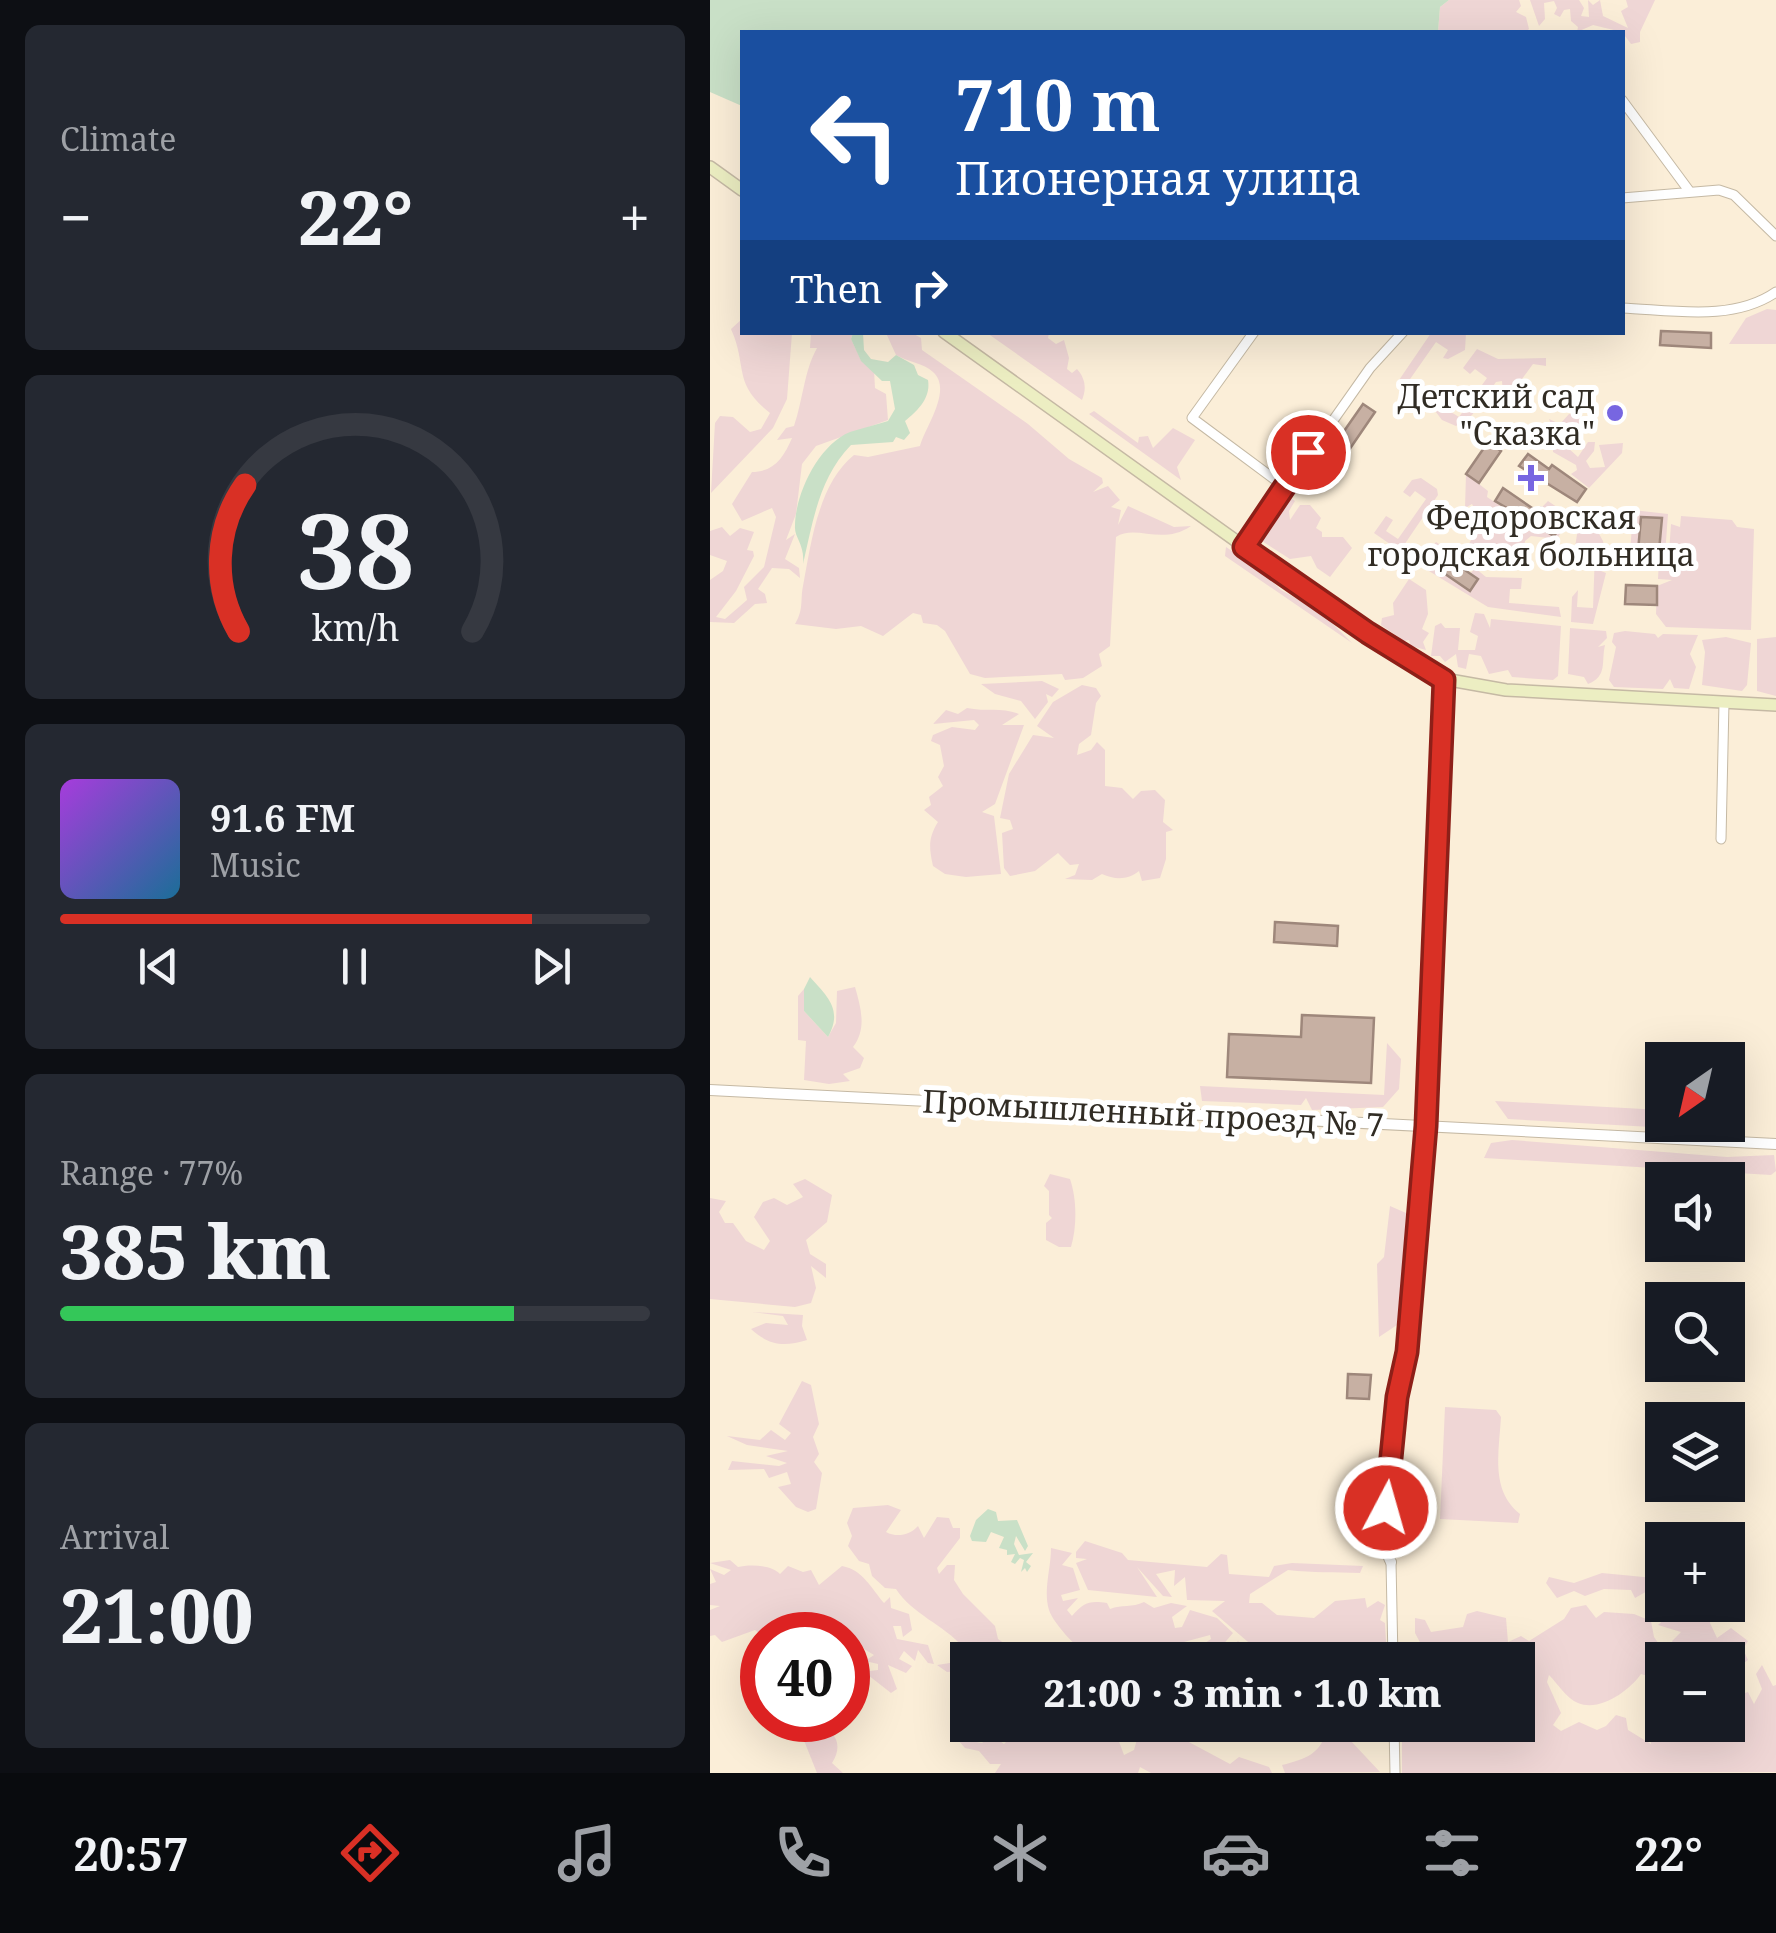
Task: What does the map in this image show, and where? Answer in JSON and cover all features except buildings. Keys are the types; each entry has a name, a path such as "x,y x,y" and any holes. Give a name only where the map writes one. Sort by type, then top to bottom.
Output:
{"main road":[{"path":"710,167 740,189"},
{"path":"948,335 1244,547 1444,680 1506,690 1776,706"}],"street":[{"path":"1625,104 1690,192"},
{"path":"1625,198 1719,190 1734,195 1776,236"},
{"path":"1625,308 1719,311 1759,302 1776,292"},
{"path":"1252,335 1192,418 1286,487"},
{"path":"1244,547 1370,368 1399,335"},
{"path":"1393,1642 1391,1562 1384,1550 1385,1520 1397,1397 1407,1352 1426,1126 1444,680"},
{"path":"1721,839 1724,702"},
{"name":"Промышленный проезд № 7","path":"710,1090 1776,1144"},
{"path":"1394,1742 1395,1773"}],"shaded area":[{"path":"710,0 1449,0 1440,7 1438,30 740,30 740,105 710,92"},
{"path":"1449,0 1519,0 1521,6 1516,12 1526,17 1529,29 1438,30 1440,7"},
{"path":"1530,0 1579,0 1584,8 1581,16 1589,17 1588,0 1593,5 1600,0 1603,16 1628,28 1621,11 1628,7 1626,0 1655,0 1640,32 1640,42 1631,44 1625,30 1593,25 1577,30 1571,21 1570,9 1560,17 1554,14 1554,1 1544,3 1545,19 1539,26"},
{"path":"1767,309 1776,310 1776,344 1729,344 1746,318"},
{"path":"740,321 740,335 792,335 787,399 773,428 711,493 715,423 720,416 733,417 750,432 761,429 770,413 745,383 731,329"},
{"path":"811,335 852,335 861,360 874,370 875,388 886,394 888,420 816,446 802,464 796,514 786,540 795,534 785,559 799,568 800,578 789,569 772,568 758,589 765,594 767,603 755,604 734,623 710,622 710,580 723,571 727,561 710,555 710,531 722,527 730,536 740,528 754,532 747,550 753,551 754,556 736,591 716,617 725,619 747,600 744,587 764,567 776,517 772,508 742,521 732,504 752,472 772,466 789,445 792,438 777,440 786,428 794,426 817,348 810,348"},
{"path":"852,335 863,335 864,350 871,359 888,362 896,355 914,365 918,375 928,380 928,392 905,421 910,433 904,440 896,437 893,442 851,445 840,458 824,486 803,564 795,526 799,500 810,472 838,438 888,421 895,409 890,381 882,381 861,361"},
{"path":"887,335 921,338 922,350 1028,424 1069,459 1102,478 1103,483 1093,492 1108,486 1120,500 1111,507 1121,510 1118,525 1128,506 1174,527 1191,526 1170,534 1132,533 1116,537 1110,646 1099,654 1102,666 1083,678 1065,680 1062,674 985,678 970,674 945,631 923,623 921,615 913,613 883,636 861,626 836,629 795,624 813,534 832,482 854,455 868,457 920,446 936,409 940,388 933,372 896,355"},
{"path":"990,335 1049,335 1056,344 1064,340 1069,358 1067,369 1072,373 1077,369 1083,380 1082,400"},
{"path":"1430,335 1466,335 1465,350 1448,359 1443,358 1448,350 1436,342 1408,382 1419,391 1424,384 1428,389 1415,404 1416,395 1397,383"},
{"path":"1477,349 1498,359 1546,358 1546,366 1533,364 1513,391 1503,395 1502,381 1496,382 1472,415 1456,426 1442,420 1432,407 1443,391 1453,399 1446,409 1459,417 1487,378 1475,369 1470,374 1463,368"},
{"path":"1094,411 1138,443 1139,437 1148,436 1153,448 1173,428 1195,440 1177,467 1181,480 1089,414"},
{"path":"1569,414 1580,414 1580,433 1571,435 1567,447 1578,457 1588,442 1595,442 1586,461 1590,468 1605,467 1599,445 1623,443 1622,453 1589,488 1571,474 1577,470 1576,465 1553,452 1554,431 1549,419 1560,424"},
{"path":"1466,474 1488,491 1487,497 1529,525 1532,521 1555,536 1563,524 1541,508 1548,501 1567,514 1568,520 1557,539 1531,536 1525,541 1523,560 1507,570 1504,564 1468,546 1477,513 1472,504 1465,508"},
{"path":"1421,478 1437,489 1438,495 1400,551 1374,533 1386,516 1393,520 1386,531 1398,539 1426,499 1415,491 1410,497 1403,492 1412,480"},
{"path":"1291,498 1295,501 1289,511 1290,520 1300,505 1310,505 1321,518 1316,528 1322,537 1343,537 1352,548 1330,577 1317,568 1311,556 1290,559 1262,541 1272,516"},
{"path":"1633,510 1668,514 1665,555 1669,553 1671,524 1680,527 1681,516 1732,520 1737,527 1754,529 1751,630 1666,627 1656,614 1657,586 1672,580 1658,579 1661,518 1641,517 1638,554 1630,554"},
{"path":"1579,521 1592,521 1603,541 1607,561 1601,571 1606,573 1593,624 1571,622 1572,597 1578,590 1577,607 1593,608 1595,552 1581,551 1580,562 1573,561"},
{"path":"1436,542 1451,552 1447,558 1470,591 1478,580 1470,574 1475,568 1486,577 1522,578 1521,589 1510,589 1509,603 1559,607 1561,617 1488,607 1419,565"},
{"path":"1226,547 1262,571 1281,590 1322,613 1352,643 1225,556"},
{"path":"1409,579 1426,590 1428,614 1422,629 1429,633 1423,642 1426,650 1411,646 1409,640 1404,641 1381,625 1382,618 1394,615 1393,603"},
{"path":"1475,613 1484,614 1490,628 1491,619 1561,626 1558,676 1553,680 1512,677 1508,670 1489,674 1481,656 1469,654 1466,669 1458,667 1456,654 1445,662 1440,656 1431,656 1435,626 1441,623 1445,628 1460,628 1458,650 1475,650 1478,636 1470,632"},
{"path":"1570,628 1606,631 1607,638 1598,647 1605,645 1601,673 1588,684 1584,677 1568,674"},
{"path":"1614,633 1655,634 1658,638 1663,634 1698,635 1690,654 1696,667 1689,689 1674,688 1670,679 1663,689 1614,687 1609,680 1616,647 1612,642"},
{"path":"1726,637 1751,643 1747,685 1742,691 1702,685 1702,640"},
{"path":"1776,637 1776,696 1757,691 1757,639"},
{"path":"1042,681 1059,689 1052,697 1046,694 1048,702 1035,719 1021,701 995,694 981,684"},
{"path":"1082,685 1096,688 1101,696 1096,703 1091,735 1079,744 1077,755 1091,750 1097,742 1105,750 1105,786 1122,788 1133,799 1141,791 1155,790 1165,800 1163,822 1173,830 1166,832 1166,859 1160,878 1142,881 1139,871 1121,878 1102,874 1092,880 1065,879 1075,875 1079,864 1070,865 1058,853 1035,871 1010,876 1004,868 1002,833 1013,829 1010,820 1000,818 1009,774 1033,735 1054,738 1037,726 1053,702"},
{"path":"967,708 1013,712 1019,714 1002,725 1024,725 995,804 982,812 994,816 1001,874 966,877 945,874 933,866 931,838 938,822 924,810 931,805 929,797 943,786 938,777 944,766 940,745 931,741 933,735 952,727 975,730 979,725 974,720 933,724 946,710 958,714"},
{"path":"810,977 834,1011 828,1037 804,1011 804,989"},
{"path":"855,987 861,1026 853,1047 864,1058 860,1068 843,1074 850,1081 829,1084 804,1080 806,1041 798,1040 798,996 804,989 804,1011 828,1037 836,1023 837,991"},
{"path":"1387,1043 1401,1059 1399,1089 1383,1107 1312,1110 1306,1098 1301,1105 1202,1101 1200,1086 1384,1095"},
{"path":"1495,1101 1645,1109 1645,1127 1508,1119"},
{"path":"1512,1140 1727,1157 1774,1155 1776,1171 1771,1175 1745,1173 1745,1162 1645,1162 1645,1168 1484,1158 1491,1143"},
{"path":"1050,1174 1070,1179 1075,1213 1071,1247 1059,1247 1046,1240 1046,1223 1052,1218 1049,1191 1044,1186"},
{"path":"805,1179 832,1195 827,1222 806,1240 810,1254 826,1264 826,1278 811,1266 816,1288 811,1303 795,1307 710,1299 710,1198 726,1201 719,1212 725,1223 733,1223 746,1241 764,1250 770,1241 754,1217 763,1202 774,1198 787,1205 803,1197 793,1184"},
{"path":"1390,1206 1406,1213 1403,1255 1397,1325 1379,1337 1377,1264 1384,1257"},
{"path":"752,1312 803,1315 807,1340 784,1344 765,1339 751,1329 766,1323 788,1325 783,1316"},
{"path":"802,1381 811,1385 819,1424 813,1437 819,1454 814,1462 822,1473 816,1509 808,1512 796,1507 778,1487 791,1484 787,1472 769,1478 764,1469 728,1470 732,1461 779,1466 787,1463 766,1456 788,1451 747,1445 727,1436 760,1440 771,1430 785,1440 791,1433 779,1424"},
{"path":"1445,1407 1496,1410 1501,1417 1498,1470 1504,1494 1520,1514 1518,1523 1440,1519"},
{"path":"888,1505 901,1510 886,1532 895,1535 911,1532 918,1526 924,1538 937,1517 949,1518 953,1528 960,1528 960,1538 937,1568 939,1574 947,1565 955,1565 954,1580 995,1626 1002,1642 958,1642 911,1606 896,1589 885,1588 872,1576 869,1564 859,1561 848,1546 852,1536 847,1523 853,1508"},
{"path":"988,1509 996,1512 998,1521 1017,1520 1028,1546 1025,1551 1016,1536 1014,1544 1019,1555 1033,1553 1026,1562 1031,1566 1027,1572 1025,1568 1021,1572 1024,1560 1020,1558 1015,1564 1011,1562 1015,1554 1007,1555 1007,1550 999,1548 1004,1537 991,1532 986,1542 972,1541 976,1520"},
{"path":"1085,1541 1122,1553 1128,1560 1207,1567 1221,1554 1227,1555 1229,1574 1269,1577 1274,1566 1292,1563 1363,1566 1360,1573 1288,1570 1250,1594 1249,1603 1262,1603 1277,1615 1314,1618 1335,1601 1365,1598 1367,1608 1378,1601 1385,1605 1380,1620 1385,1623 1386,1642 1248,1642 1212,1611 1225,1601 1187,1600 1185,1577 1174,1586 1175,1570 1156,1574 1172,1597 1163,1596 1137,1567 1157,1597 1088,1590 1076,1563 1087,1559 1076,1558"},
{"path":"1051,1548 1072,1553 1062,1565 1073,1568 1080,1590 1061,1595 1063,1601 1078,1598 1067,1610 1072,1616 1091,1602 1107,1603 1110,1609 1144,1602 1154,1608 1171,1603 1187,1606 1172,1617 1175,1628 1182,1627 1190,1610 1217,1618 1233,1633 1225,1642 1206,1642 1210,1635 1184,1642 1073,1642 1049,1610"},
{"path":"730,1560 738,1567 761,1566 780,1574 788,1566 803,1572 811,1570 819,1585 842,1566 856,1571 884,1603 890,1597 891,1608 909,1614 912,1630 903,1637 901,1626 893,1626 897,1639 928,1645 934,1664 928,1663 918,1650 915,1661 904,1651 899,1659 912,1666 906,1673 888,1665 897,1689 891,1693 870,1677 870,1671 878,1670 878,1664 870,1662 874,1655 870,1653 870,1612 740,1612 740,1635 722,1642 715,1635 710,1636 710,1610 720,1606 710,1605 710,1584 716,1582 710,1569 724,1575 731,1570 710,1563"},
{"path":"1602,1573 1645,1577 1645,1592 1635,1598 1631,1590 1604,1589 1585,1596 1574,1591 1557,1598 1546,1583 1549,1577 1574,1583"},
{"path":"1586,1605 1596,1618 1604,1612 1634,1614 1651,1622 1658,1642 1645,1642 1645,1675 1641,1674 1622,1693 1595,1705 1574,1701 1549,1675 1547,1682 1561,1713 1553,1725 1561,1731 1579,1722 1597,1730 1616,1715 1626,1718 1628,1730 1651,1744 1745,1742 1745,1693 1754,1704 1762,1689 1756,1674 1762,1665 1773,1686 1776,1685 1776,1772 1402,1773 1402,1742 1535,1742 1535,1642 1508,1642 1521,1636 1529,1641 1564,1619 1571,1608"},
{"path":"1477,1611 1506,1618 1508,1642 1420,1642 1415,1633 1415,1618 1425,1620 1431,1632 1463,1627 1467,1614"},
{"path":"1710,1622 1717,1638 1731,1628 1748,1641 1745,1646 1745,1642 1672,1642 1681,1632 1658,1625"},
{"path":"950,1663 950,1672 947,1672 937,1665"},
{"path":"805,1742 836,1742 832,1763 843,1773 817,1773"},
{"path":"960,1742 1119,1742 1124,1755 1134,1750 1136,1742 1189,1742 1230,1764 1239,1757 1269,1767 1272,1773 1151,1773 1140,1767 1138,1773 995,1773 1001,1764 990,1764 979,1751 965,1748"},
{"path":"1352,1742 1380,1772 1285,1773 1282,1765 1305,1758 1321,1744"}],"place":[{"name":"Детский сад \"Сказка\"","path":"1615,413"},
{"name":"Федоровская городская больница","path":"1531,478"}],"route":[{"path":"1308,452 1244,547 1444,680 1426,1126 1407,1352 1397,1397 1386,1508"}]}
